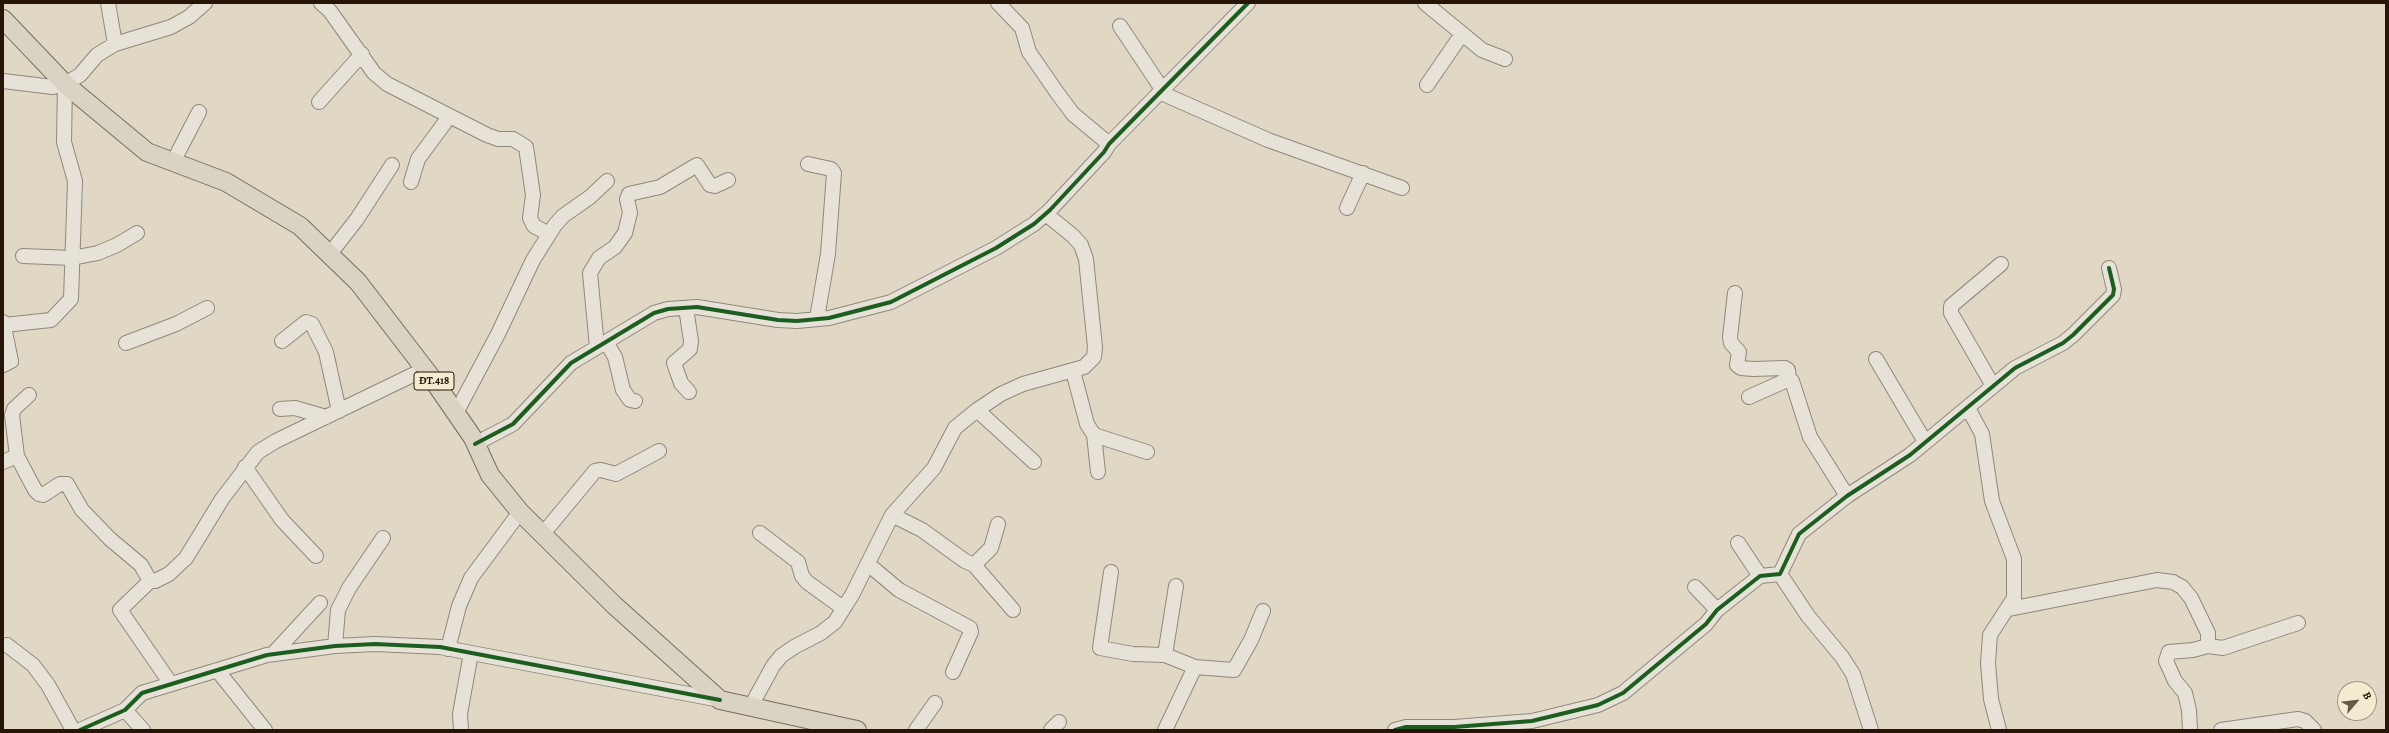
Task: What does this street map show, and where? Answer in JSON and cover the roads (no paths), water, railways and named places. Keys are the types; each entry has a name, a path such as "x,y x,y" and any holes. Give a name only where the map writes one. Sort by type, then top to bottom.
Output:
{"main road":[{"name":"ĐT.418","path":"3,19 65,84 147,152 226,182 300,226 358,282 456,414 475,444 490,476 520,512 614,605 720,700"},
{"path":"720,700 857,730"}],"street":[{"path":"108,3 115,44"},
{"path":"3,81 53,87 65,84 80,75 97,55 115,44 171,27 189,17 205,3"},
{"path":"322,3 330,11 362,54 374,73 387,84 487,136 498,139 513,139 526,147 533,195 530,218 534,226 549,234"},
{"path":"998,3 1022,28 1029,52 1073,114 1108,144"},
{"path":"475,444 513,424 571,363 654,314 686,308 712,308 778,320 797,321 854,313 891,302 996,248 1034,224 1046,214 1104,152 1108,144 1248,3"},
{"path":"1424,3 1482,50 1505,59"},
{"path":"1120,26 1160,91 1268,140 1402,188"},
{"path":"1427,85 1462,34"},
{"path":"319,102 362,54"},
{"path":"3,365 11,361 4,323 51,320 71,299 76,181 64,142 65,84"},
{"path":"173,162 199,112"},
{"path":"411,182 418,159 449,117"},
{"path":"808,164 831,169 834,173 828,254 817,318"},
{"path":"329,255 358,219 392,165"},
{"path":"635,401 630,400 623,390 615,357 602,345 590,273 599,258 615,247 625,233 630,213 627,199 629,194 660,187 697,165 710,185 715,186 728,180"},
{"path":"1346,208 1363,173"},
{"path":"456,414 498,334 533,260 549,234 563,216 590,197 607,181"},
{"path":"751,706 773,666 781,656 830,626 843,608 868,564 892,514 934,468 955,428 977,410 1001,394 1023,384 1084,367 1094,357 1095,347 1088,268 1081,245 1073,236 1046,214"},
{"path":"23,256 72,258 98,253 117,245 137,233"},
{"path":"1993,386 1951,313 1951,306 2001,264"},
{"path":"1780,574 1800,534 1847,496 1910,455 1924,440 1968,408 2015,368 2063,343 2113,295 2113,285 2109,268"},
{"path":"1736,293 1730,337 1731,343 1739,352 1737,365 1741,368 1785,368 1788,370 1810,437 1847,496"},
{"path":"126,343 176,324 207,308"},
{"path":"686,308 691,341 690,349 674,363 681,383 690,392"},
{"path":"282,341 306,322 312,324 326,352 332,414"},
{"path":"1876,358 1924,440"},
{"path":"171,684 120,610 150,581 169,574 186,558 222,499 258,452 276,441 424,369"},
{"path":"1073,371 1087,424 1094,435 1098,472"},
{"path":"1750,397 1790,379"},
{"path":"29,395 12,414 17,456 39,494 43,495 60,484 67,484 82,510 110,539 142,565 150,581"},
{"path":"1968,408 1982,434 1992,501 2014,559 2016,587 2014,598 2009,609 1990,636 1988,670 1991,699 1999,730"},
{"path":"280,409 302,409 332,414"},
{"path":"977,410 1034,462"},
{"path":"1094,435 1147,452"},
{"path":"542,535 596,471 601,470 616,474 659,451"},
{"path":"3,462 17,456"},
{"path":"245,467 282,520 316,556"},
{"path":"448,649 459,606 471,578 520,512"},
{"path":"892,514 922,530 964,561 974,565 1013,610"},
{"path":"974,565 991,548 998,524"},
{"path":"760,533 798,562 802,576 807,582 843,608"},
{"path":"335,646 338,610 353,581 383,538"},
{"path":"1738,543 1760,576"},
{"path":"868,564 899,590 970,628 971,632 954,672"},
{"path":"1111,572 1100,648 1133,654 1165,656 1195,667 1234,670 1251,640 1263,611"},
{"path":"1395,730 1406,727 1454,727 1532,721 1598,705 1623,693 1706,624 1717,610 1760,576 1780,574"},
{"path":"1780,574 1808,616 1842,657 1853,674 1871,730"},
{"path":"2009,609 2157,580 2173,582 2182,587 2191,598 2208,633 2208,646"},
{"path":"1165,656 1176,586"},
{"path":"1695,586 1717,610"},
{"path":"273,654 320,603"},
{"path":"2190,730 2189,710 2184,693 2175,681 2166,661 2169,652 2194,650 2208,646 2223,648 2298,623"},
{"path":"80,730 125,710 142,693 217,670 273,654 335,646 375,644 448,649 720,700"},
{"path":"7,645 33,665 73,730"},
{"path":"461,730 460,714 471,653"},
{"path":"1165,730 1195,667"},
{"path":"217,670 265,730"},
{"path":"916,730 935,703"},
{"path":"125,710 143,730"},
{"path":"2221,730 2298,718 2305,721 2314,730"}]}
